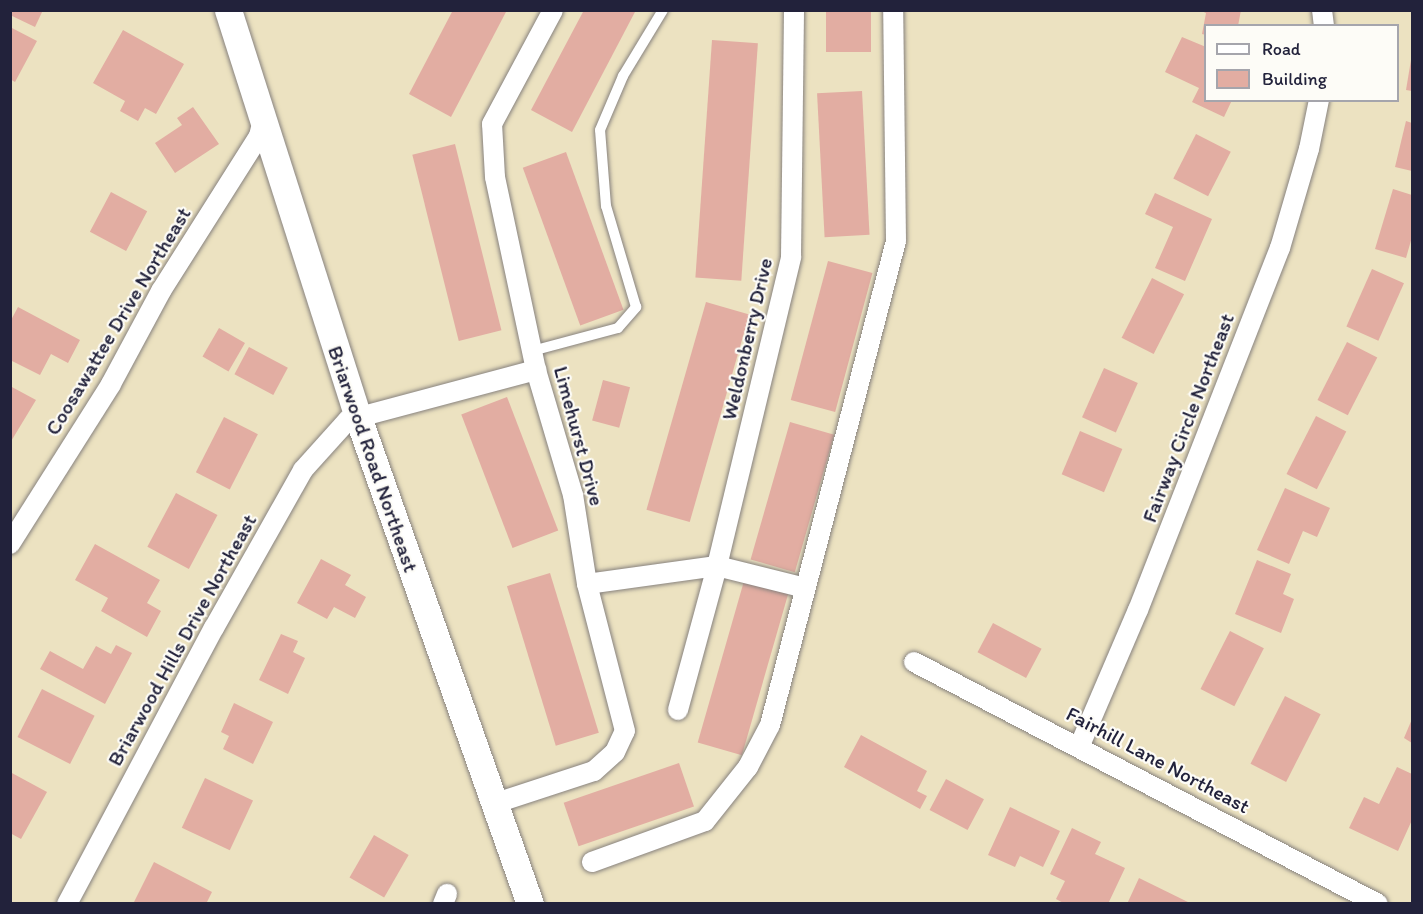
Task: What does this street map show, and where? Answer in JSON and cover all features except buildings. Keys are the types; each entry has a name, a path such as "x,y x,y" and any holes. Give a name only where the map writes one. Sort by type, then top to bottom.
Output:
{"street":[{"name":"Briarwood Road Northeast","path":"228,10 359,420 493,804 530,903"},
{"name":"Limehurst Drive","path":"493,804 594,771 615,752 625,732 586,584 573,495 534,361 495,177 492,124 554,10"},
{"name":"Weldonberry Drive","path":"678,710 717,566 791,257 794,10"},
{"path":"592,862 705,821 748,767 770,725 896,241 893,10"},
{"name":"Fairway Circle Northeast","path":"1080,745 1138,610 1280,248 1309,149 1319,102"},
{"name":"Coosawattee Drive Northeast","path":"10,544 111,384 161,291 259,136 263,120"},
{"name":"Briarwood Hills Drive Northeast","path":"67,903 214,628 303,470 348,420 359,420 484,381 534,361"},
{"path":"586,584 717,566 805,588"},
{"name":"Fairhill Lane Northeast","path":"914,662 1080,745 1378,903"}],"lane":[{"path":"534,361 618,328 636,307 606,206 600,130 623,76 663,10"}]}
